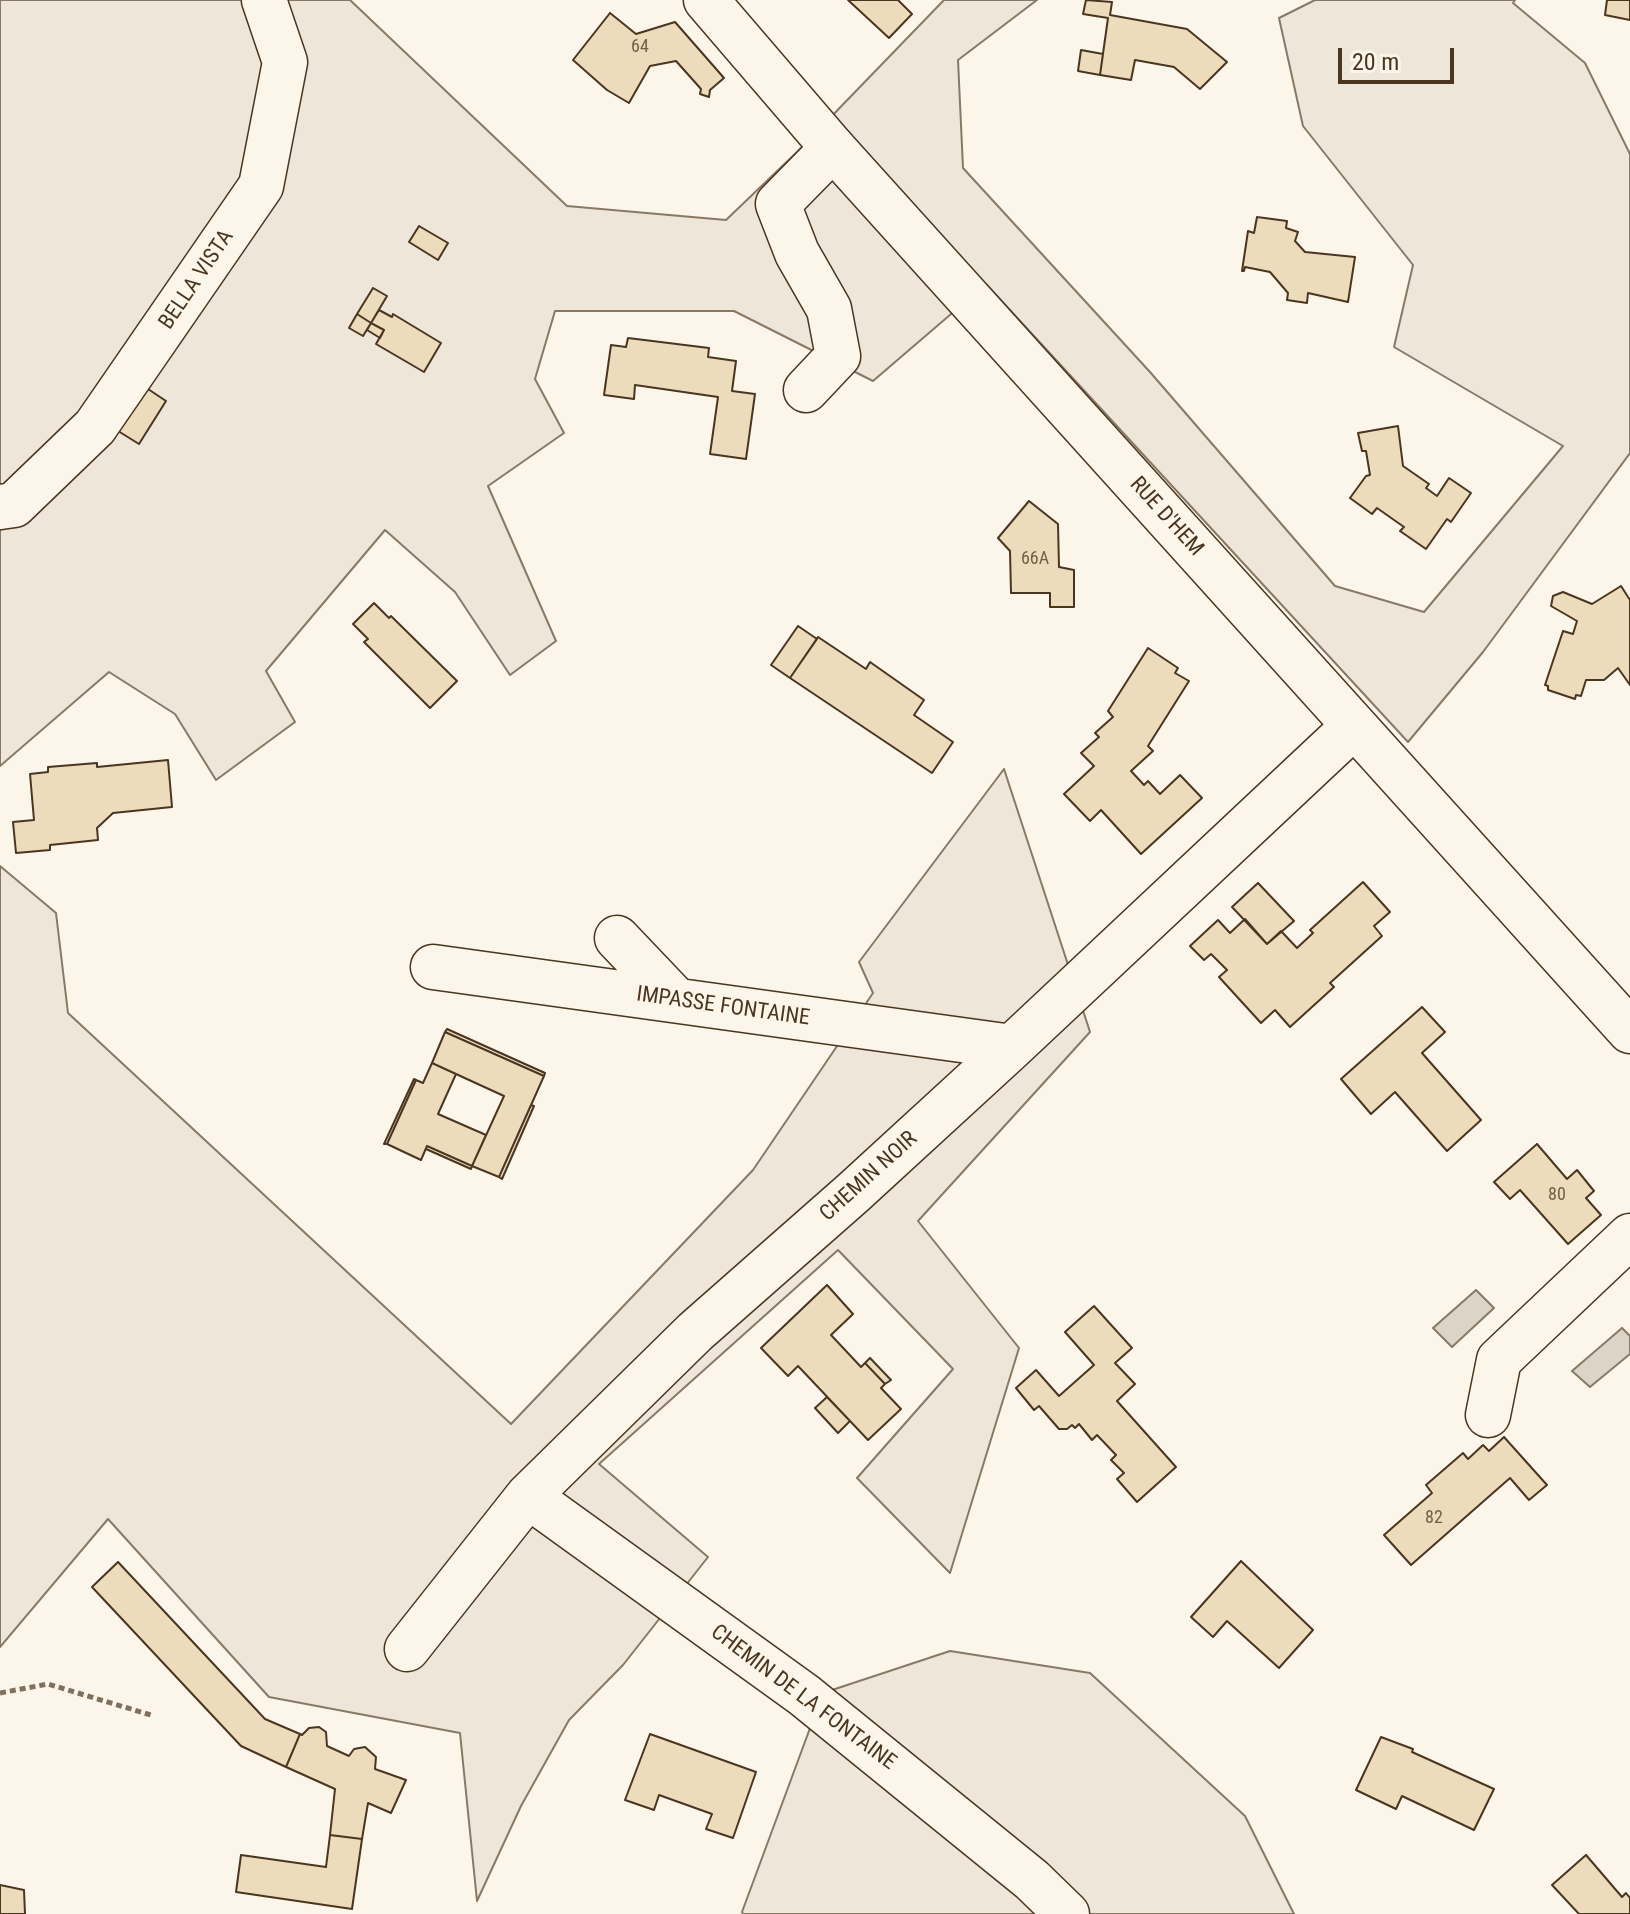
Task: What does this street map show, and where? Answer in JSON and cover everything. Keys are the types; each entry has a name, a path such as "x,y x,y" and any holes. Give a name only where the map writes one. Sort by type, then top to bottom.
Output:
{"street":[{"name":"BELLA VISTA","path":"0,507 14,505 95,427 261,186 285,62 264,0"},
{"name":"RUE D'HEM","path":"706,0 833,148 1630,1031"},
{"path":"806,390 838,356 829,309 797,253 778,204 833,148"},
{"name":"CHEMIN NOIR","path":"407,1649 528,1496 695,1332 1012,1047 1354,726"},
{"path":"617,938 676,1000"},
{"name":"IMPASSE FONTAINE","path":"433,967 1012,1047"},
{"path":"1488,1415 1499,1360 1630,1236"},
{"name":"CHEMIN DE LA FONTAINE","path":"528,1496 804,1695 1032,1880 1067,1914"}],"path":[{"path":"0,1693 48,1684 154,1716"}],"shaded area":[{"path":"0,0 350,0 567,206 726,220 797,152 944,0 1037,0 958,60 963,168 1150,372 1335,586 1424,612 1563,446 1394,347 1413,265 1303,126 1279,18 1315,0 1515,0 1513,3 1585,63 1630,154 1630,453 1483,652 1408,742 986,284 873,381 734,311 555,311 535,379 564,433 488,486 556,641 510,675 455,592 385,530 266,671 295,722 216,780 175,714 109,672 0,766"},
{"path":"1004,769 1090,1032 918,1221 1019,1348 950,1573 857,1478 953,1369 838,1250 599,1464 708,1557 623,1665 569,1720 521,1806 477,1901 460,1733 269,1697 108,1519 0,1647 0,866 56,913 68,1013 511,1424 753,1170 873,993 859,962"},
{"path":"1476,1290 1494,1308 1452,1347 1433,1328"},
{"path":"1622,1328 1630,1336 1630,1354 1590,1387 1572,1371"},
{"path":"950,1651 1090,1673 1245,1816 1294,1914 743,1914 823,1693"}],"building":[{"path":"848,0 898,0 912,14 889,38"},
{"path":"1086,0 1112,2 1110,15 1187,29 1227,62 1200,89 1174,67 1135,60 1131,80 1100,75 1108,18 1083,14"},
{"path":"1607,0 1630,0 1630,20 1605,15"},
{"path":"610,13 636,34 675,22 724,78 710,90 709,97 700,94 701,89 676,61 650,66 629,103 607,90 573,60"},
{"path":"1081,50 1103,54 1100,75 1078,71"},
{"path":"1257,217 1287,221 1286,228 1298,232 1295,241 1305,252 1355,257 1348,302 1308,293 1307,303 1287,300 1288,293 1270,272 1245,267 1242,271 1248,231 1254,233"},
{"path":"419,226 448,243 438,260 409,242"},
{"path":"373,288 387,296 371,323 357,314"},
{"path":"379,310 392,317 393,314 441,343 424,372 376,344 384,330 371,323"},
{"path":"357,314 371,323 363,336 349,328"},
{"path":"371,323 384,330 380,338 367,330"},
{"path":"628,338 709,348 708,357 736,361 732,391 755,394 746,459 710,454 718,397 635,385 634,399 604,395 611,345 626,347"},
{"path":"130,377 166,401 139,444 102,421"},
{"path":"1398,426 1403,466 1429,484 1426,488 1437,496 1449,478 1471,493 1451,522 1447,519 1426,549 1400,531 1404,527 1377,508 1372,514 1350,498 1370,475 1366,451 1362,451 1358,433"},
{"path":"1029,501 1058,524 1059,567 1074,570 1074,607 1050,607 1050,593 1011,593 1010,551 998,538"},
{"path":"1621,586 1630,600 1630,685 1618,668 1604,680 1586,680 1581,696 1576,695 1575,699 1548,690 1545,685 1563,631 1573,634 1577,621 1551,606 1553,596 1563,592 1592,604"},
{"path":"374,603 457,681 430,708 364,642 368,639 353,624"},
{"path":"798,626 817,639 790,678 771,665"},
{"path":"818,637 866,669 870,662 924,700 914,715 953,742 932,773 790,678"},
{"path":"1148,648 1178,668 1175,673 1189,681 1148,746 1153,751 1131,771 1144,785 1148,781 1160,794 1180,775 1202,798 1141,854 1101,810 1090,821 1064,794 1094,766 1081,753 1099,737 1095,733 1113,717 1108,711"},
{"path":"168,760 172,807 113,813 97,828 98,840 50,845 50,850 16,853 13,822 34,820 30,774 48,772 48,767 97,763 97,767"},
{"path":"1363,882 1390,912 1374,926 1382,936 1330,983 1334,987 1290,1027 1275,1010 1261,1023 1219,977 1227,970 1211,954 1204,960 1190,946 1218,920 1230,933 1245,919 1267,944 1281,931 1297,948 1313,933 1310,930"},
{"path":"1258,883 1294,921 1267,944 1232,907"},
{"path":"1422,1007 1445,1032 1422,1053 1481,1120 1447,1151 1395,1092 1371,1114 1341,1079"},
{"path":"447,1029 545,1073 544,1076 445,1032"},
{"path":"445,1032 544,1076 499,1177 472,1166 504,1096 432,1063"},
{"path":"432,1063 456,1074 438,1114 486,1135 472,1166 427,1146 421,1160 387,1144 416,1080 423,1083"},
{"path":"414,1079 387,1144 384,1144"},
{"path":"531,1105 534,1106 502,1179 499,1177"},
{"path":"1537,1144 1567,1179 1577,1170 1594,1191 1586,1198 1601,1215 1568,1244 1520,1190 1510,1199 1494,1182"},
{"path":"427,1146 472,1166 471,1169 426,1149"},
{"path":"827,1285 853,1314 831,1335 861,1367 865,1363 885,1384 881,1388 901,1409 868,1440 798,1366 788,1376 761,1348"},
{"path":"1094,1306 1132,1348 1115,1363 1135,1384 1117,1401 1176,1467 1137,1502 1117,1479 1124,1473 1111,1460 1116,1455 1097,1435 1092,1440 1079,1424 1075,1428 1072,1425 1059,1429 1039,1406 1034,1410 1016,1388 1036,1370 1059,1396 1094,1365 1065,1332"},
{"path":"870,1358 891,1380 885,1384 865,1363"},
{"path":"827,1397 850,1421 838,1433 815,1408"},
{"path":"1504,1437 1547,1485 1529,1500 1510,1478 1411,1565 1384,1535 1432,1493 1426,1485 1463,1453 1468,1459 1483,1445 1489,1451"},
{"path":"1241,1561 1313,1630 1279,1668 1227,1621 1213,1637 1191,1617"},
{"path":"118,1562 265,1719 300,1734 286,1767 241,1746 92,1587"},
{"path":"319,1727 326,1732 327,1746 349,1756 354,1749 365,1747 376,1757 375,1769 406,1780 391,1813 368,1803 362,1839 330,1835 335,1789 286,1767 300,1734 309,1728"},
{"path":"650,1734 756,1772 733,1838 706,1829 712,1814 659,1795 654,1810 625,1800"},
{"path":"1381,1737 1413,1749 1412,1752 1494,1789 1474,1830 1402,1796 1396,1809 1356,1790"},
{"path":"330,1835 362,1839 352,1909 236,1892 241,1855 326,1867"},
{"path":"1586,1855 1622,1897 1626,1893 1630,1898 1630,1914 1579,1914 1552,1885"},
{"path":"0,1885 24,1890 25,1914 0,1914"}]}
